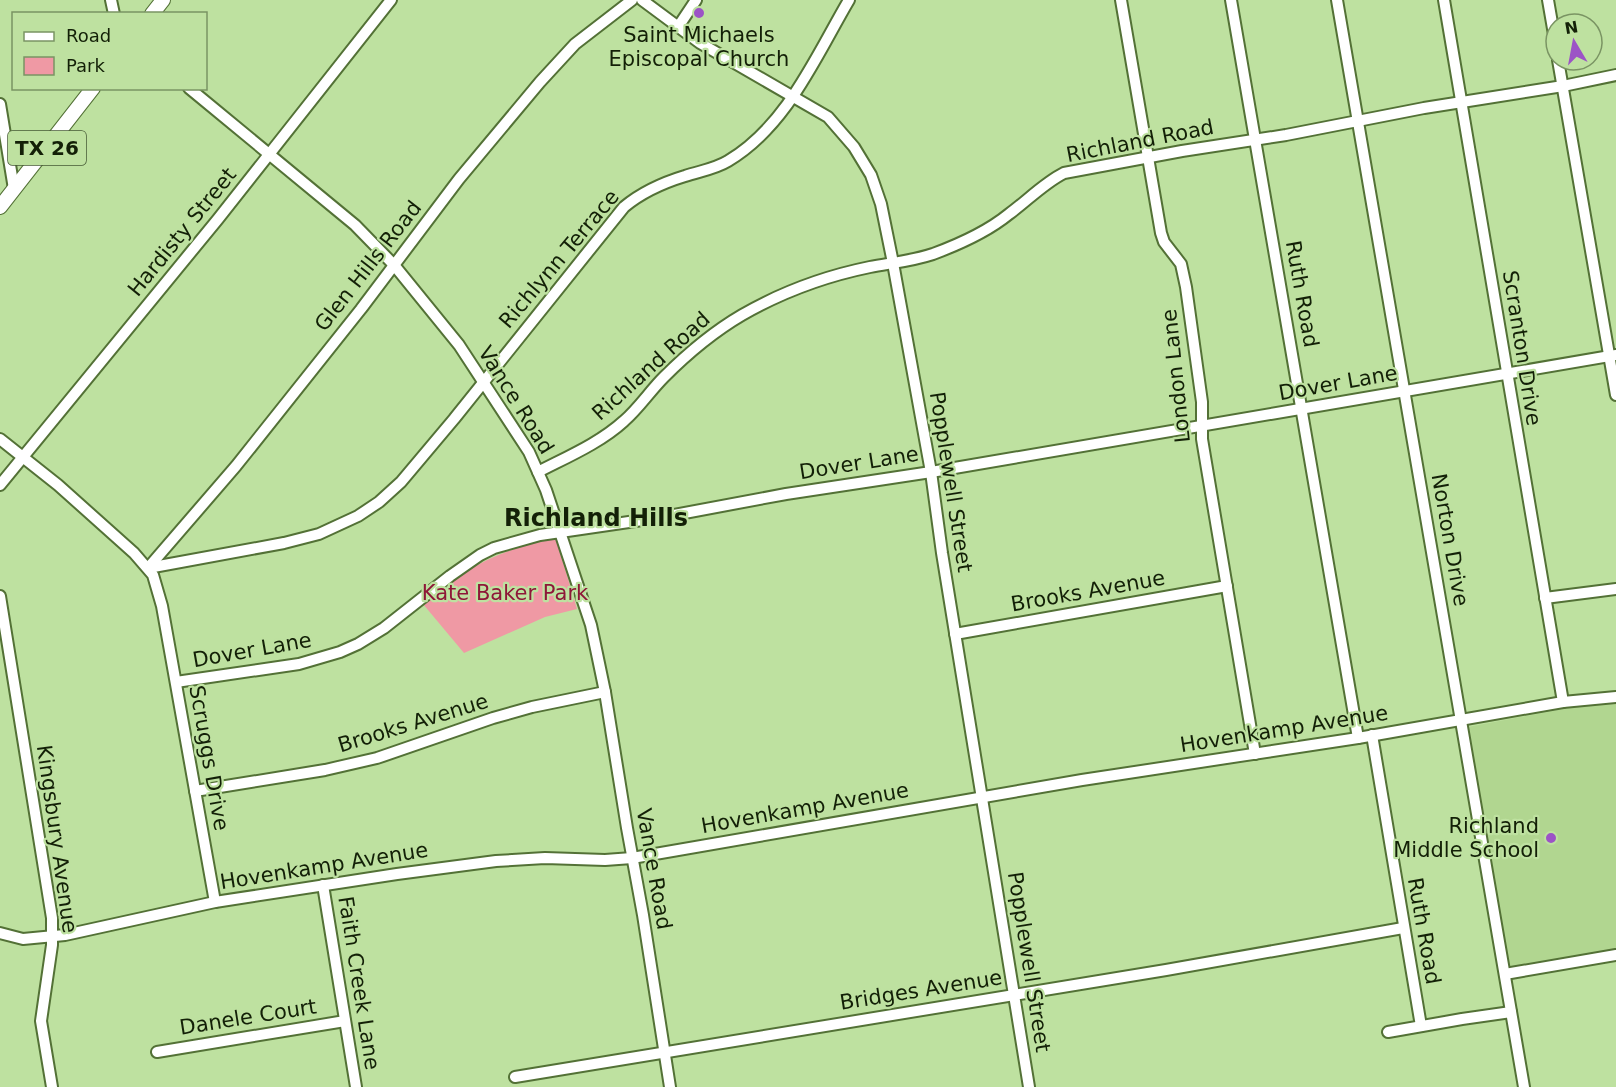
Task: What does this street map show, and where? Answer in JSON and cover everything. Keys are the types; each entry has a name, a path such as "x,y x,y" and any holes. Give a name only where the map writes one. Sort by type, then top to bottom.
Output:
{"main road":[{"path":"154,12 163,0"},
{"name":"TX 26","path":"0,207 91,90"}],"street":[{"name":"Hardisty Street","path":"0,485 270,154 391,0"},
{"name":"Glen Hills Road","path":"148,568 236,466 459,179 540,82 590,30 632,0"},
{"name":"Popplewell Street","path":"642,0 724,58 828,117 860,157 871,175 881,204 893,263 931,472 1029,1087"},
{"path":"678,27 696,0"},
{"name":"Richlynn Terrace","path":"148,568 284,543 319,534 358,516 379,502 401,482 624,207 659,185 708,170 730,160 755,141 775,120 792,96 849,0"},
{"name":"London Lane","path":"1121,0 1161,233 1164,242 1180,264 1184,278 1202,402 1202,439 1255,753"},
{"name":"Ruth Road","path":"1231,0 1358,738"},
{"name":"Norton Drive","path":"1337,0 1524,1087"},
{"name":"Scranton Drive","path":"1444,0 1563,702"},
{"path":"1560,72 1612,355 1616,395"},
{"name":"Richland Road","path":"538,472 590,444 626,420 664,376 707,338 744,314 811,283 844,273 932,254 978,234 1007,216 1064,173 1616,75"},
{"name":"Vance Road","path":"191,90 355,225 394,265 440,319 484,381 519,434 538,472 561,532 591,626 605,692 670,1087"},
{"path":"0,104 14,189"},
{"name":"Dover Lane","path":"176,682 299,664 340,652 384,628 480,555 511,543 561,532 931,472 1612,355"},
{"name":"Scruggs Drive","path":"0,440 118,537 148,568 157,585 215,902"},
{"name":"Brooks Avenue","path":"955,634 1227,586"},
{"path":"1545,598 1616,589"},
{"name":"Kingsbury Avenue","path":"0,596 52,918 53,937 40,1021 52,1087"},
{"name":"Brooks Avenue","path":"195,791 325,770 377,758 493,718 605,692"},
{"name":"Hovenkamp Avenue","path":"0,933 23,939 53,937 155,917 215,902 496,861 545,858 605,860 633,858 983,797 1358,738 1563,702 1616,697"},
{"name":"Ruth Road","path":"1372,735 1421,1026"},
{"name":"Faith Creek Lane","path":"323,885 356,1087"},
{"name":"Bridges Avenue","path":"515,1077 1166,970 1403,928"},
{"path":"1505,974 1616,955"},
{"path":"1388,1032 1511,1012"},
{"name":"Danele Court","path":"157,1052 345,1021"}],"shaded area":[{"name":"Richland Middle School","path":"1616,703 1616,949 1509,967 1468,727 1569,708"}],"green space":[{"name":"Kate Baker Park","path":"558,538 562,545 559,549 577,609 545,617 464,653 423,604 454,579 486,561 520,547"}],"place":[{"name":"Saint Michaels Episcopal Church","path":"699,13"},
{"name":"Richland Middle School","path":"1551,838"}],"district":[{"name":"Richland Hills","path":"596,518"}]}
